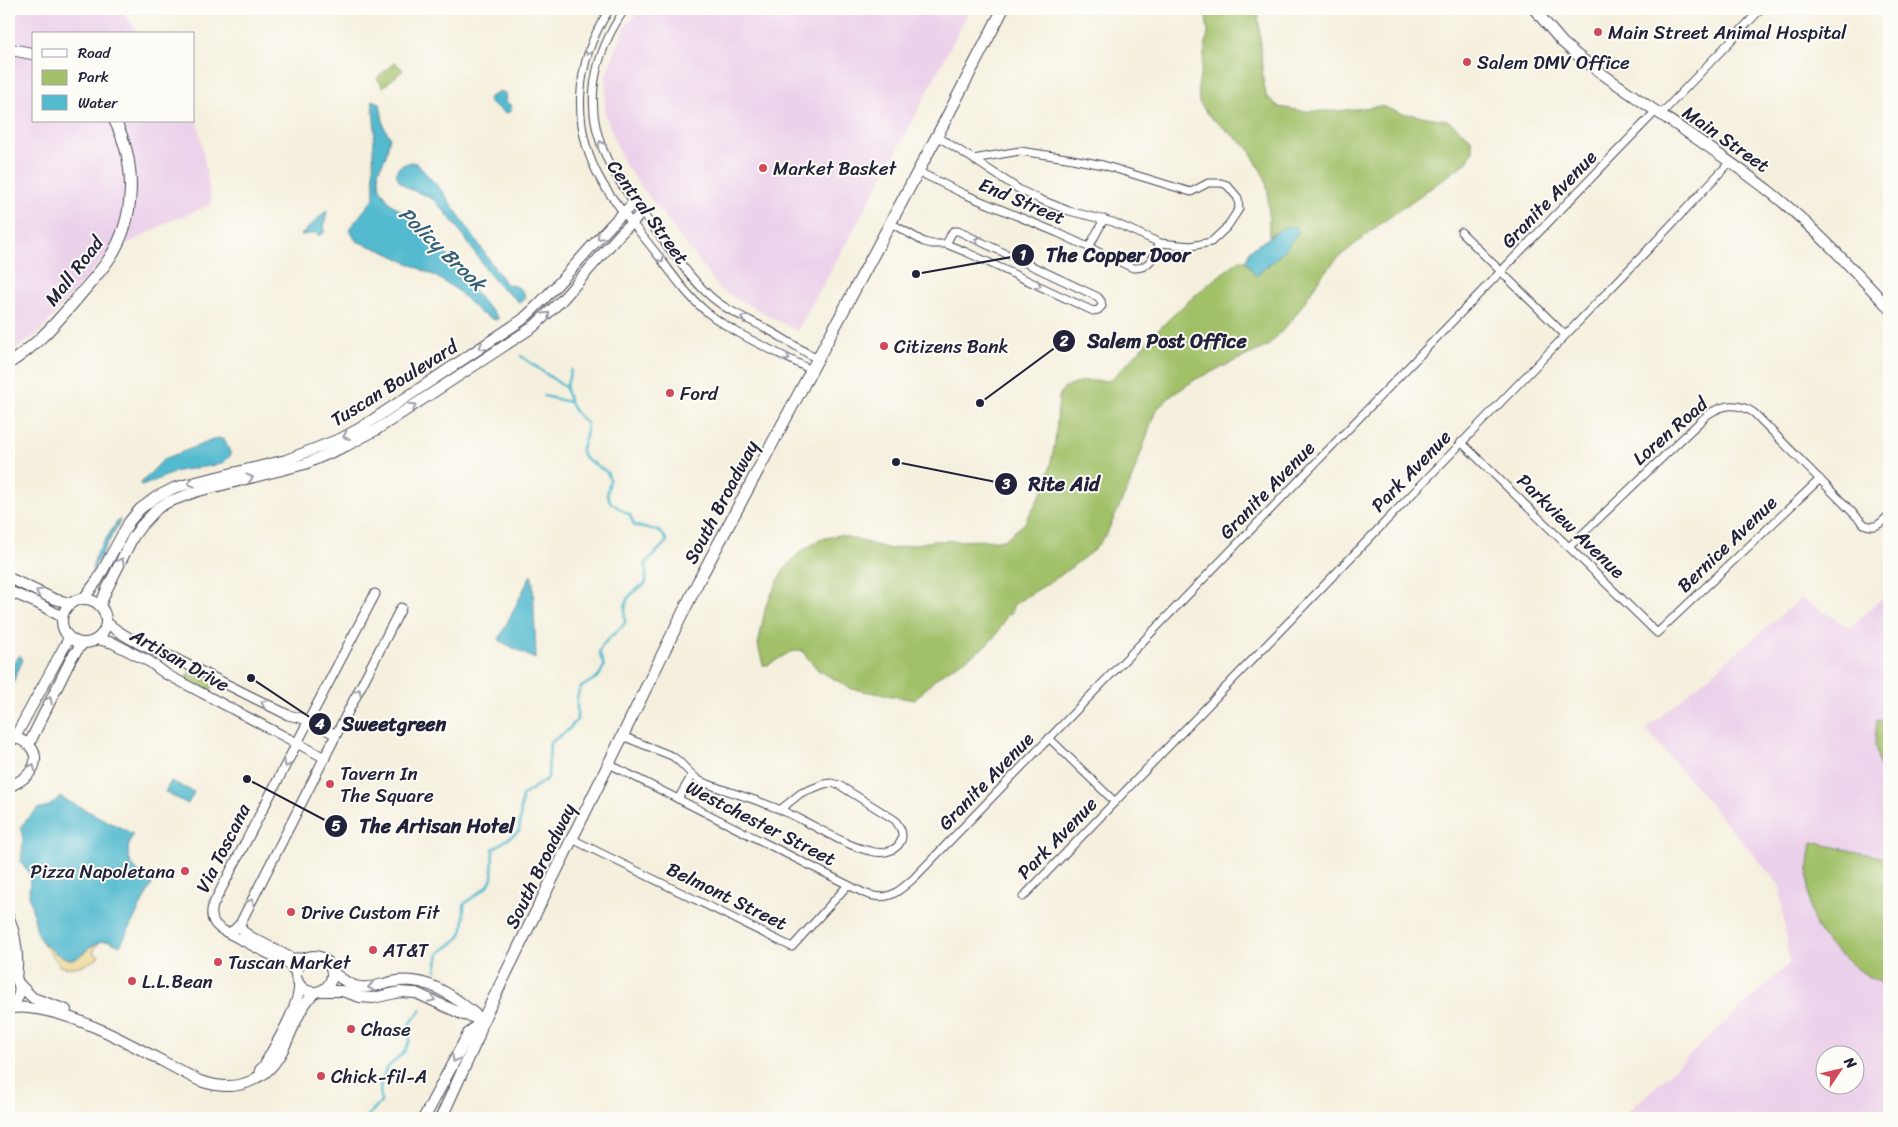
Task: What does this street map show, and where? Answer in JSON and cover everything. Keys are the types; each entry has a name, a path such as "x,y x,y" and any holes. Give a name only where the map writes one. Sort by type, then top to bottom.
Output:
{"main road":[{"name":"South Broadway","path":"441,1118 476,1042 483,1020 698,582 1003,9"},
{"name":"Main Street","path":"1534,9 1560,40 1577,55 1769,191 1842,257 1889,308"},
{"path":"9,49 32,54"},
{"name":"Mall Road","path":"9,363 33,346 56,323 109,259 120,238 128,209 130,174 126,150 115,122"},
{"name":"Tuscan Boulevard","path":"84,598 97,581 129,522 148,502 174,488 286,460 357,430 522,320 537,307 635,202"},
{"name":"Tuscan Boulevard","path":"100,606 133,537 158,508 168,502 195,492 305,464 376,430 533,327 562,300 642,213"},
{"path":"9,578 54,599 70,603 84,598 96,602 104,612 106,622 102,634 97,639 83,643 69,638 64,632 62,617 70,603"},
{"path":"9,591 39,604 62,617"},
{"name":"Artisan Drive","path":"106,622 130,638 174,658"},
{"path":"9,787 31,771 34,764 33,750 29,744 12,737 69,638"},
{"name":"Artisan Drive","path":"97,639 113,643 150,662 166,674"},
{"path":"29,744 72,657 83,643"},
{"path":"9,781 21,780"},
{"path":"9,918 14,937 18,968 15,978 19,996 9,1007"},
{"path":"9,1007 44,1010 83,1022 200,1081 213,1086 230,1086 248,1082 266,1073 275,1061 304,1004 330,984 333,972 331,966 323,957 314,956 305,958 300,962 296,973 299,984 298,994 288,1020 264,1066 248,1082"},
{"path":"333,972 346,982 359,988 372,988 401,980 423,982 451,995 483,1020"},
{"path":"15,978 33,998 66,1010 78,1016 83,1022"},
{"path":"299,984 308,992 342,991 360,997 373,998 400,992 416,993 464,1016 483,1020"},
{"name":"South Broadway","path":"424,1118 469,1033 483,1020"}],"street":[{"name":"Central Street","path":"610,9 597,30 587,53 580,86 583,132 591,160 604,184 687,293 708,313 811,370"},
{"name":"Central Street","path":"624,9 601,51 593,100 594,118 599,141 615,174 642,213 689,274 709,296 817,359"},
{"name":"Granite Avenue","path":"900,890 915,877 1050,738 1501,271 1761,9"},
{"path":"937,136 1020,190 1069,211 1104,219 1160,244 1191,246 1211,242 1227,227 1239,209 1238,198 1227,185 1220,183 1208,183 1196,190 1184,191 1104,165 1020,152 973,159"},
{"name":"Park Avenue","path":"1023,897 1730,162"},
{"name":"End Street","path":"917,171 964,194 1127,266 1139,268 1148,264 1160,244"},
{"path":"1089,248 1104,219"},
{"path":"889,222 924,242 946,244 976,256 1093,311 1098,310 1102,306 1102,302 1098,297 958,231 953,232 946,244"},
{"path":"1461,232 1564,334"},
{"name":"Loren Road","path":"1569,547 1707,415 1723,406 1742,406 1754,413 1864,524 1869,527 1875,527 1889,515"},
{"name":"Parkview Avenue","path":"1461,442 1657,633"},
{"name":"Bernice Avenue","path":"1657,633 1820,479"},
{"name":"Via Toscana","path":"296,973 288,964 221,930 212,921 213,905 375,594"},
{"path":"228,933 240,924 401,608"},
{"name":"Artisan Drive","path":"174,658 288,715 309,720"},
{"name":"Artisan Drive","path":"166,674 324,758"},
{"path":"309,720 336,735"},
{"path":"622,736 679,760 700,781 781,810 854,846 880,853 893,849 902,839 900,827 895,820 839,785 824,784 811,788 801,793 781,810"},
{"name":"Park Avenue","path":"1050,738 1115,802"},
{"name":"Westchester Street","path":"609,764 873,897 883,898 900,890"},
{"path":"678,799 692,775"},
{"name":"Belmont Street","path":"572,839 792,947 848,885"},
{"path":"240,924 246,933 258,941 292,958 305,958"}],"shaded area":[{"path":"9,9 120,9 138,32 32,32 32,122 195,122 195,106 212,204 168,222 105,256 40,332 9,353"},
{"path":"640,9 970,9 896,153 797,331 721,290 624,164 605,114 606,75 624,28"},
{"path":"1889,592 1889,1118 1621,1118 1789,964 1780,886 1646,729 1801,598 1850,628"}],"green space":[{"path":"1209,9 1258,9 1263,79 1267,99 1269,98 1279,107 1303,111 1338,111 1381,106 1400,113 1447,120 1471,139 1473,151 1466,163 1380,224 1338,258 1323,274 1293,319 1268,346 1196,379 1171,396 1156,410 1130,484 1106,535 1095,549 1060,576 1013,605 1012,613 1007,615 1002,626 988,643 932,682 915,700 852,689 818,670 801,650 790,652 768,665 763,665 758,645 766,605 783,571 799,553 821,539 840,535 890,549 932,541 1004,540 1024,524 1046,485 1055,443 1059,396 1064,388 1083,381 1109,381 1169,319 1219,276 1240,260 1246,261 1256,276 1284,251 1298,232 1298,229 1286,227 1269,236 1268,193 1265,178 1248,148 1208,115 1199,102 1198,87 1208,33 1206,17"},
{"path":"395,62 403,70 383,87 377,78"},
{"path":"190,671 214,683 210,691 186,679"},
{"path":"1877,720 1889,722 1889,794 1880,770 1875,744"},
{"path":"1812,842 1889,859 1889,986 1870,977 1855,966 1828,944 1817,928 1808,892"}],"sand":[{"path":"42,942 64,957 84,953 98,943 93,952 99,956 91,962 80,966 59,966"}],"water":[{"path":"499,91 505,93 506,102 512,106 510,112 505,113 488,101 489,97"},
{"path":"372,100 380,103 384,127 390,137 386,156 378,172 380,188 390,203 429,231 482,301 499,318 495,320 480,313 457,290 435,276 383,251 356,241 349,229 374,198 373,151 375,129"},
{"path":"411,162 416,163 443,192 505,283 522,291 525,298 520,303 494,280 460,231 437,203 407,188 398,179 396,172 400,166"},
{"path":"327,210 324,233 318,236 317,233 301,235"},
{"path":"1285,227 1296,227 1298,232 1284,251 1256,276 1246,261 1250,250"},
{"path":"218,438 225,440 231,455 222,464 178,471 142,486 140,484 164,459"},
{"path":"119,519 120,521 101,555 102,557 99,558 91,574 96,554"},
{"path":"531,575 533,583 535,659 499,639"},
{"path":"20,655 23,660 13,682 11,693 12,705 9,708 9,669"},
{"path":"171,781 194,792 188,804 165,792"},
{"path":"60,797 133,834 128,850 131,863 140,873 153,882 120,946 109,941 103,941 90,947 76,959 69,959 57,954 42,942 38,936 29,895 30,877 21,862 23,842 21,826 37,809 49,806"}],"waterway":[{"name":"Policy Brook","path":"436,970 439,953 461,934 464,923 464,904 488,886 492,878 493,849 519,831 522,796 548,778 550,743 568,730 577,720 577,698 580,688 599,676 604,666 599,652 601,647 625,623 625,608 630,595 646,583 646,563 667,541 657,530 634,525 630,515 611,503 607,494 610,480 607,472 585,458 581,451 586,436 587,423 573,408 566,388 521,356"},
{"path":"566,388 571,370"},
{"path":"544,396 569,402"},
{"name":"Policy Brook","path":"365,1118 381,1102 380,1087 386,1069 405,1051 410,1039 408,1026 421,1010"}],"place":[{"name":"Main Street Animal Hospital","path":"1598,32"},
{"name":"Salem DMV Office","path":"1467,62"},
{"name":"Market Basket","path":"763,168"},
{"name":"The Copper Door","path":"916,274"},
{"name":"Citizens Bank","path":"884,346"},
{"name":"Ford","path":"670,393"},
{"name":"Salem Post Office","path":"980,403"},
{"name":"Rite Aid","path":"896,462"},
{"name":"Sweetgreen","path":"251,678"},
{"name":"The Artisan Hotel","path":"247,779"},
{"name":"Tavern In The Square","path":"330,784"},
{"name":"Pizza Napoletana","path":"185,871"},
{"name":"Drive Custom Fit","path":"291,912"},
{"name":"AT&T","path":"373,950"},
{"name":"Tuscan Market","path":"218,962"},
{"name":"L.L.Bean","path":"132,981"},
{"name":"Chase","path":"351,1029"},
{"name":"Chick-fil-A","path":"321,1076"}]}
